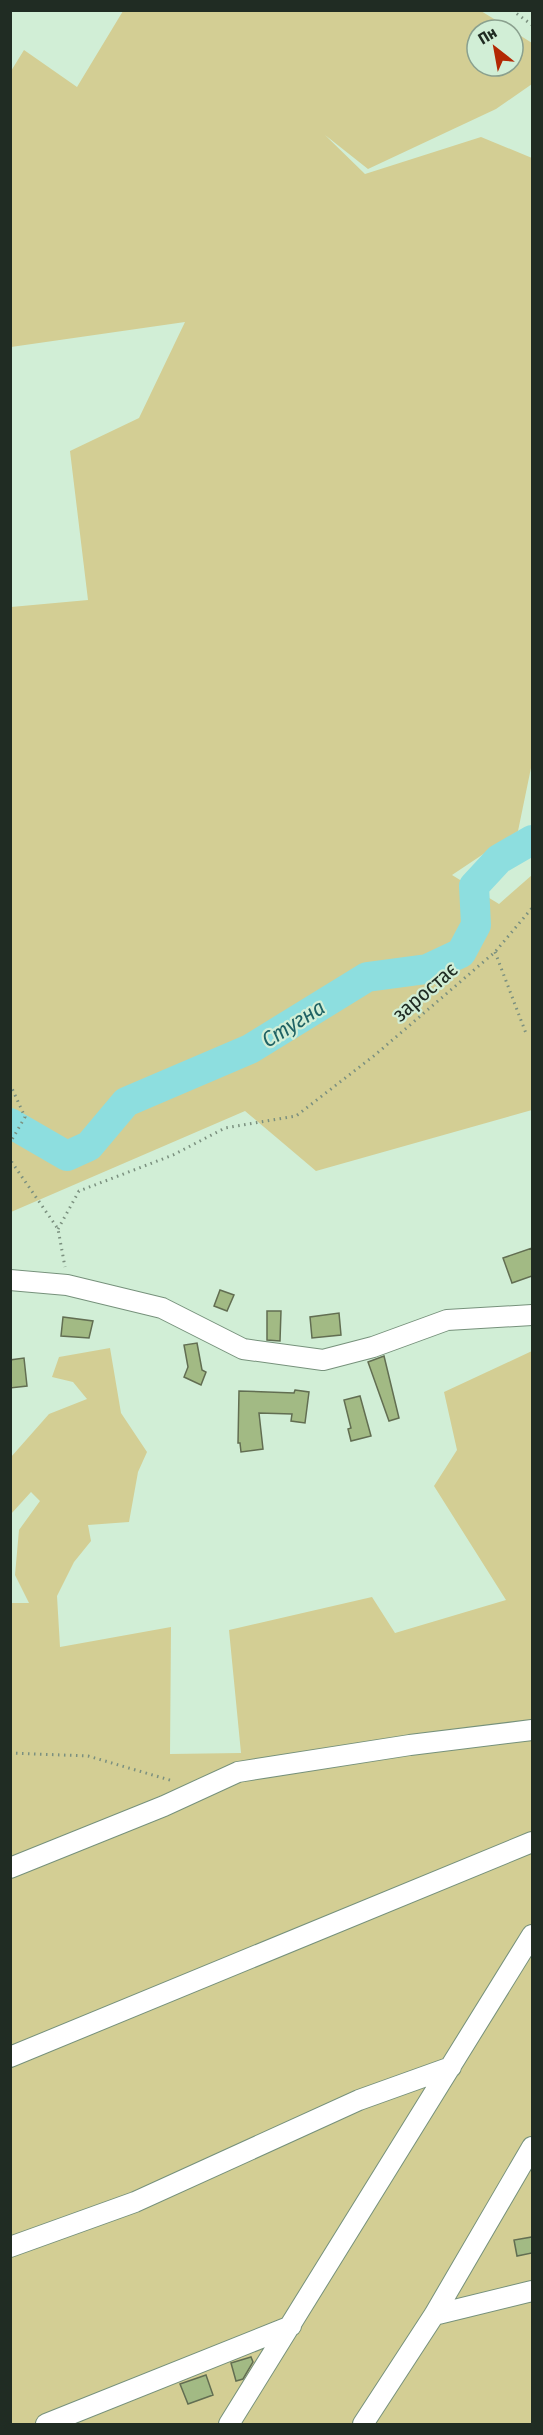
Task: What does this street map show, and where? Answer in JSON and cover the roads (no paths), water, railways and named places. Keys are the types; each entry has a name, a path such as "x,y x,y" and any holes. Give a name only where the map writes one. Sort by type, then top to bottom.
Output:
{"street":[{"path":"10,1280 67,1285 162,1308 243,1349 323,1360 373,1347 447,1320 532,1315"},
{"path":"10,1868 249,1770 388,1748 532,1730"},
{"path":"10,2057 532,1842"},
{"path":"229,2424 532,1935"},
{"path":"10,2247 135,2202 359,2100 451,2067"},
{"path":"363,2424 434,2315 532,2147"},
{"path":"434,2315 532,2291"},
{"path":"46,2424 291,2326"}],"waterway":[{"name":"Стугна","path":"10,1123 67,1156 89,1146 126,1102 250,1049 367,977 427,969 461,953 476,925 474,886 499,859 532,840"}]}
